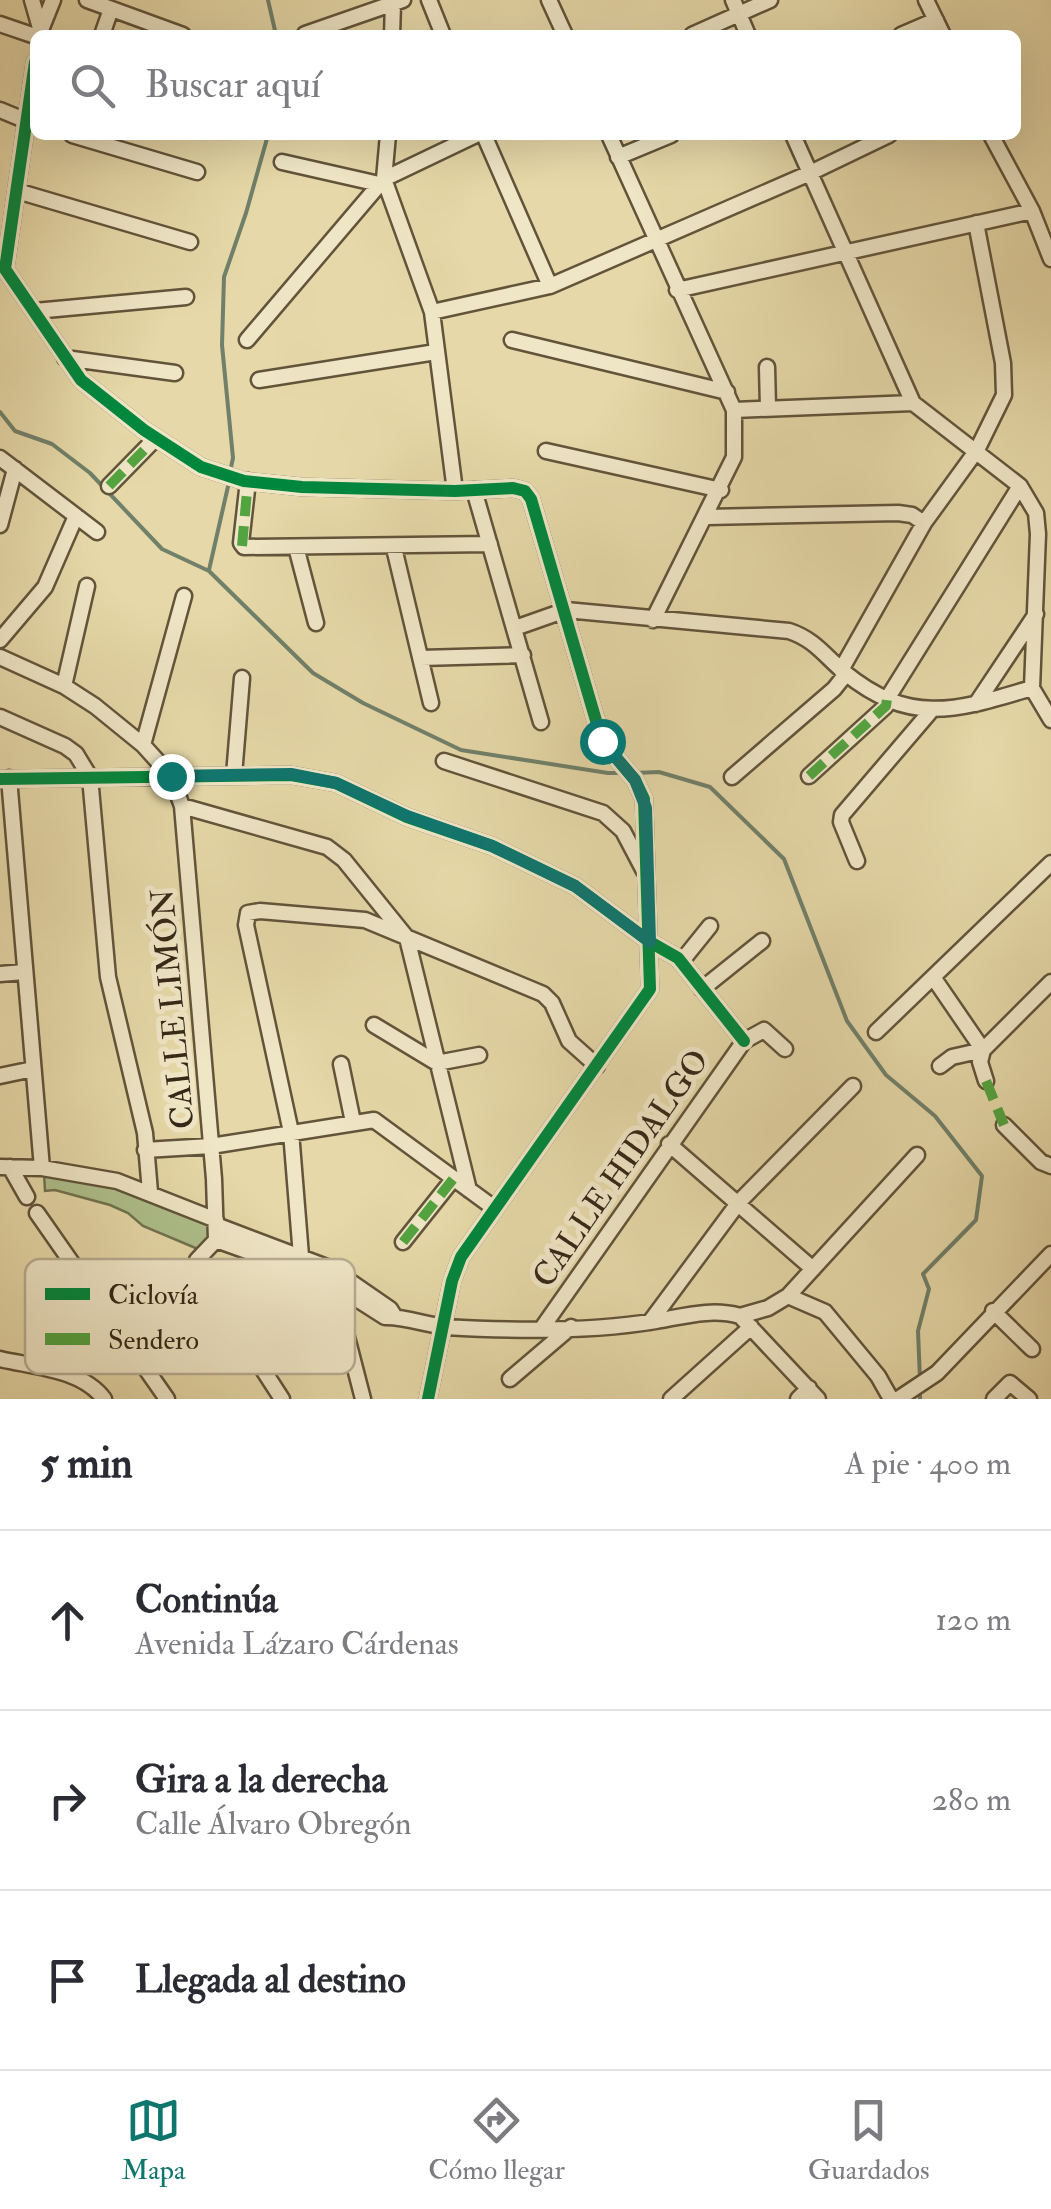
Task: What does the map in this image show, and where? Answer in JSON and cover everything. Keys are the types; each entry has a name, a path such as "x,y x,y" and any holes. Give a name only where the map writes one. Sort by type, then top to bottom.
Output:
{"street":[{"path":"32,0 37,30"},
{"path":"39,30 53,0"},
{"path":"87,0 153,30"},
{"path":"429,0 441,30"},
{"path":"549,0 562,30"},
{"path":"700,30 736,7 770,0"},
{"path":"926,0 941,30"},
{"path":"317,30 398,2 393,30"},
{"path":"736,7 746,30"},
{"path":"104,30 111,8"},
{"path":"913,30 936,20"},
{"path":"0,24 30,31"},
{"path":"0,110 30,123"},
{"path":"30,128 2,268 80,380 200,466 246,481 302,488 525,491 566,610 602,741 635,780 646,808 651,981 647,996 494,1208 456,1268 428,1399"},
{"path":"89,140 198,172"},
{"path":"387,140 382,181 432,312 455,491"},
{"path":"247,340 382,181 466,140"},
{"path":"486,140 550,286"},
{"path":"611,140 734,410 734,458 653,620"},
{"path":"618,157 659,140"},
{"path":"794,140 913,403 1020,486 1036,512 1032,688 1051,720"},
{"path":"432,312 550,286 810,174 879,140"},
{"path":"994,140 1032,211 1051,259"},
{"path":"282,162 382,181"},
{"path":"17,192 190,242"},
{"path":"677,290 1032,211"},
{"path":"732,777 834,689 924,523 977,450 1004,395 1003,363 976,223"},
{"path":"35,312 186,296"},
{"path":"512,340 727,392"},
{"path":"258,380 436,352"},
{"path":"64,358 174,373"},
{"path":"767,367 768,408"},
{"path":"734,410 913,403"},
{"path":"109,486 156,438"},
{"path":"546,451 721,490"},
{"path":"0,458 97,532"},
{"path":"0,525 14,470"},
{"path":"246,481 242,546 394,548 490,544"},
{"path":"808,776 886,706 1020,486"},
{"path":"474,490 541,722"},
{"path":"706,517 898,513 912,514 924,523"},
{"path":"0,640 45,586 76,516"},
{"path":"296,548 316,622"},
{"path":"394,548 431,702"},
{"path":"64,686 87,586"},
{"path":"143,745 184,596"},
{"path":"515,628 566,610 789,631 805,636 844,672 887,699 930,712 976,705 1032,688"},
{"path":"976,705 1036,613"},
{"path":"421,658 523,655"},
{"path":"0,656 64,686 95,706 143,745 171,776"},
{"path":"234,775 242,678"},
{"path":"857,861 841,822 842,814 930,712"},
{"path":"0,717 65,746 76,754 90,777 108,977 145,1133 150,1192"},
{"path":"444,761 603,813 622,831 647,876"},
{"path":"42,1168 4,779 291,774 336,783 407,816 492,846 575,886 681,962 744,1040 764,1030 784,1049"},
{"name":"CALLE LIMÓN","path":"171,776 182,806 216,1228 198,1259"},
{"path":"182,806 327,848 344,860 407,938 469,1190"},
{"path":"876,1032 1051,863"},
{"path":"301,1256 291,1132 246,925 248,913 260,910 352,917 543,994 552,1004 569,1041 598,1066"},
{"path":"681,962 710,926"},
{"path":"702,989 762,940"},
{"path":"0,974 24,972"},
{"path":"933,977 983,1050 980,1062 986,1081"},
{"path":"940,1066 952,1058 983,1050 1051,982"},
{"path":"374,1025 437,1063 479,1055"},
{"name":"CALLE HIDALGO","path":"542,1328 744,1040"},
{"path":"341,1064 353,1122"},
{"path":"0,1076 33,1069"},
{"path":"650,1322 739,1202 853,1086"},
{"path":"145,1150 211,1146 374,1120 494,1208"},
{"path":"1004,1125 1041,1162 1051,1166"},
{"path":"670,1144 813,1269"},
{"path":"671,1399 746,1322 788,1296 917,1156"},
{"path":"5,1167 42,1168 116,1181 150,1192 216,1228 292,1259"},
{"path":"5,1167 27,1197"},
{"path":"404,1242 454,1178"},
{"path":"37,1213 69,1259"},
{"path":"216,1228 306,1259"},
{"path":"788,1296 825,1312 878,1376 900,1396 937,1373 1051,1254"},
{"path":"355,1293 386,1318 444,1326 572,1327 650,1322 707,1312 746,1322 809,1395"},
{"path":"993,1311 1032,1349"},
{"path":"510,1379 572,1327"},
{"path":"0,1359 25,1365"},
{"path":"355,1363 363,1399"},
{"path":"59,1374 82,1380 96,1388 104,1399"},
{"path":"150,1374 167,1399"},
{"name":"CALLE LIMÓN","path":"266,1374 282,1399"},
{"path":"994,1399 1010,1383 1028,1399"}],"green space":[{"path":"44,1173 116,1183 216,1221 205,1252 143,1226 110,1205 55,1190 45,1191"}],"waterway":[{"path":"268,0 275,30"},
{"path":"230,472 233,458 222,345 224,277 267,140"},
{"path":"0,412 15,431 52,444 90,473 162,549 209,571 313,673 363,703 461,750 624,773"},
{"path":"209,570 229,482"},
{"path":"634,773 659,772 710,787 784,859 847,1021 886,1075 935,1116 982,1176 976,1220 923,1274 929,1289 918,1331 920,1379"},
{"path":"920,1388 920,1399"}],"marked path":[{"path":"109,486 156,438"},
{"path":"242,546 248,481"},
{"path":"809,776 886,706 887,699"},
{"path":"986,1081 1004,1125"},
{"path":"403,1242 454,1178"}],"cycle path":[{"path":"30,96 5,269 81,380 144,430 201,467 244,481 302,487 525,491 531,499 602,741 635,780 644,799 650,989 461,1257 452,1281 428,1399"},
{"path":"0,779 291,775 336,783 407,817 492,846 575,886 678,958 744,1041"}],"route":[{"path":"171,776 291,774 336,783 407,816 492,846 575,886 650,942 644,799 635,780 602,741"}]}
